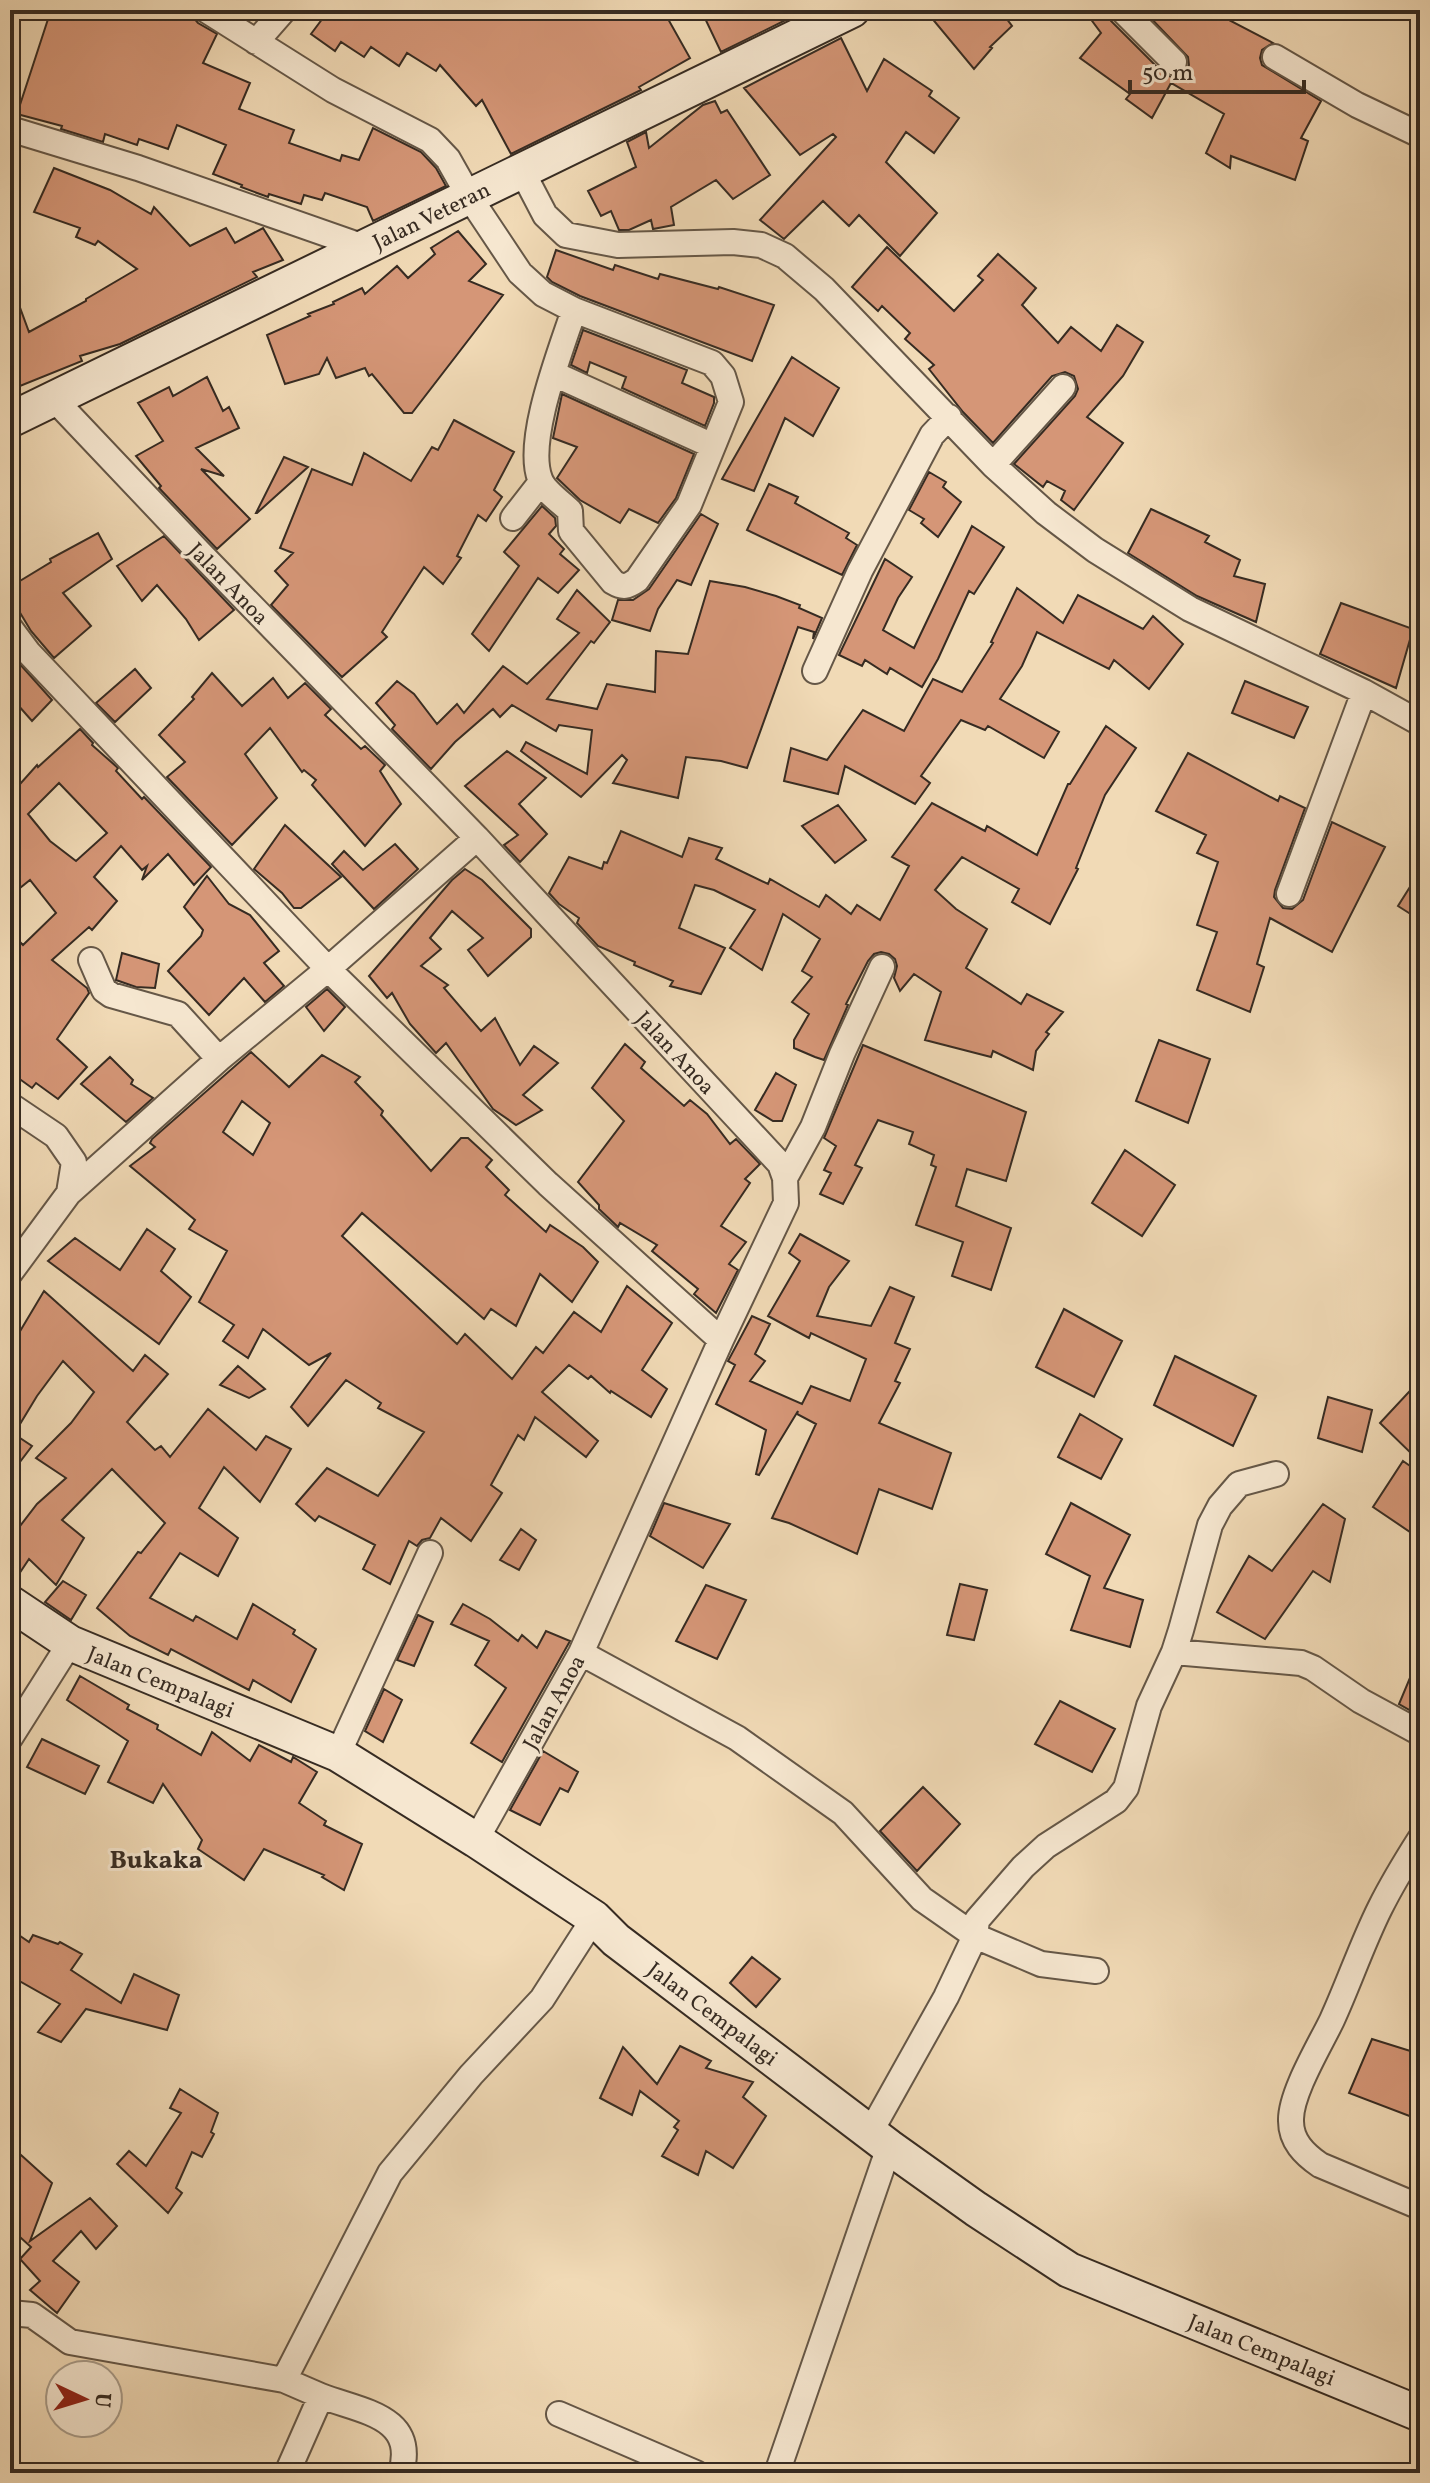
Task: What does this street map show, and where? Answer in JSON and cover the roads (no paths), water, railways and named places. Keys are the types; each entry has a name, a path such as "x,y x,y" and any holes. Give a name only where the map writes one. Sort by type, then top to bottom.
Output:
{"street":[{"path":"206,10 333,90 430,140 448,159 545,215 566,235 618,245 733,242 761,245 785,256 824,289 942,425 1095,550 1190,609 1364,692 1420,723"},
{"path":"256,42 284,10"},
{"name":"Jalan Veteran","path":"10,420 852,10"},
{"path":"1122,10 1174,62"},
{"path":"1275,57 1357,105 1420,135"},
{"path":"10,129 138,168 364,247"},
{"path":"496,184 520,273 543,294 574,310 712,363 723,376 731,402 689,505 637,580 628,587 613,582 571,531 570,511 541,482 536,463 538,428 574,310"},
{"path":"554,374 713,446"},
{"path":"993,465 1063,387"},
{"name":"Jalan Anoa","path":"55,400 477,838 780,1164 785,1178 786,1203 581,1653 476,1840"},
{"path":"815,671 860,571 942,425"},
{"path":"513,518 541,482"},
{"path":"10,628 28,652 328,969 548,1184 721,1340"},
{"path":"1289,894 1364,692"},
{"path":"10,1273 69,1193 219,1059 328,969 477,838"},
{"path":"91,960 104,990 111,995 178,1014 219,1059"},
{"path":"785,1178 813,1127 882,967"},
{"path":"10,1105 56,1136 74,1162 69,1193"},
{"path":"777,2473 880,2139 975,1936 977,1920 1023,1867 1046,1846 1116,1801 1126,1788 1149,1706 1174,1652 1210,1525 1220,1506 1239,1484 1276,1474"},
{"path":"338,1754 430,1553"},
{"name":"Jalan Cempalagi","path":"10,1603 70,1643 338,1754 476,1840 594,1918 616,1940 880,2139 976,2209 1069,2270 1420,2414"},
{"path":"10,1738 70,1643"},
{"path":"1174,1652 1301,1663 1420,1733"},
{"path":"581,1653 737,1738 843,1813 922,1899 975,1936 1041,1964 1096,1971"},
{"path":"1420,1839 1379,1910 1352,1976 1307,2069 1292,2108 1291,2121 1297,2144 1320,2165 1420,2207"},
{"path":"284,2380 390,2173 471,2075 542,1999 594,1918"},
{"path":"10,2313 32,2315 70,2342 284,2380 389,2422 402,2436 406,2457 401,2473"},
{"path":"287,2473 321,2396"},
{"path":"559,2414 696,2473"}],"district":[{"name":"Bukaka","path":"156,1859"}]}
